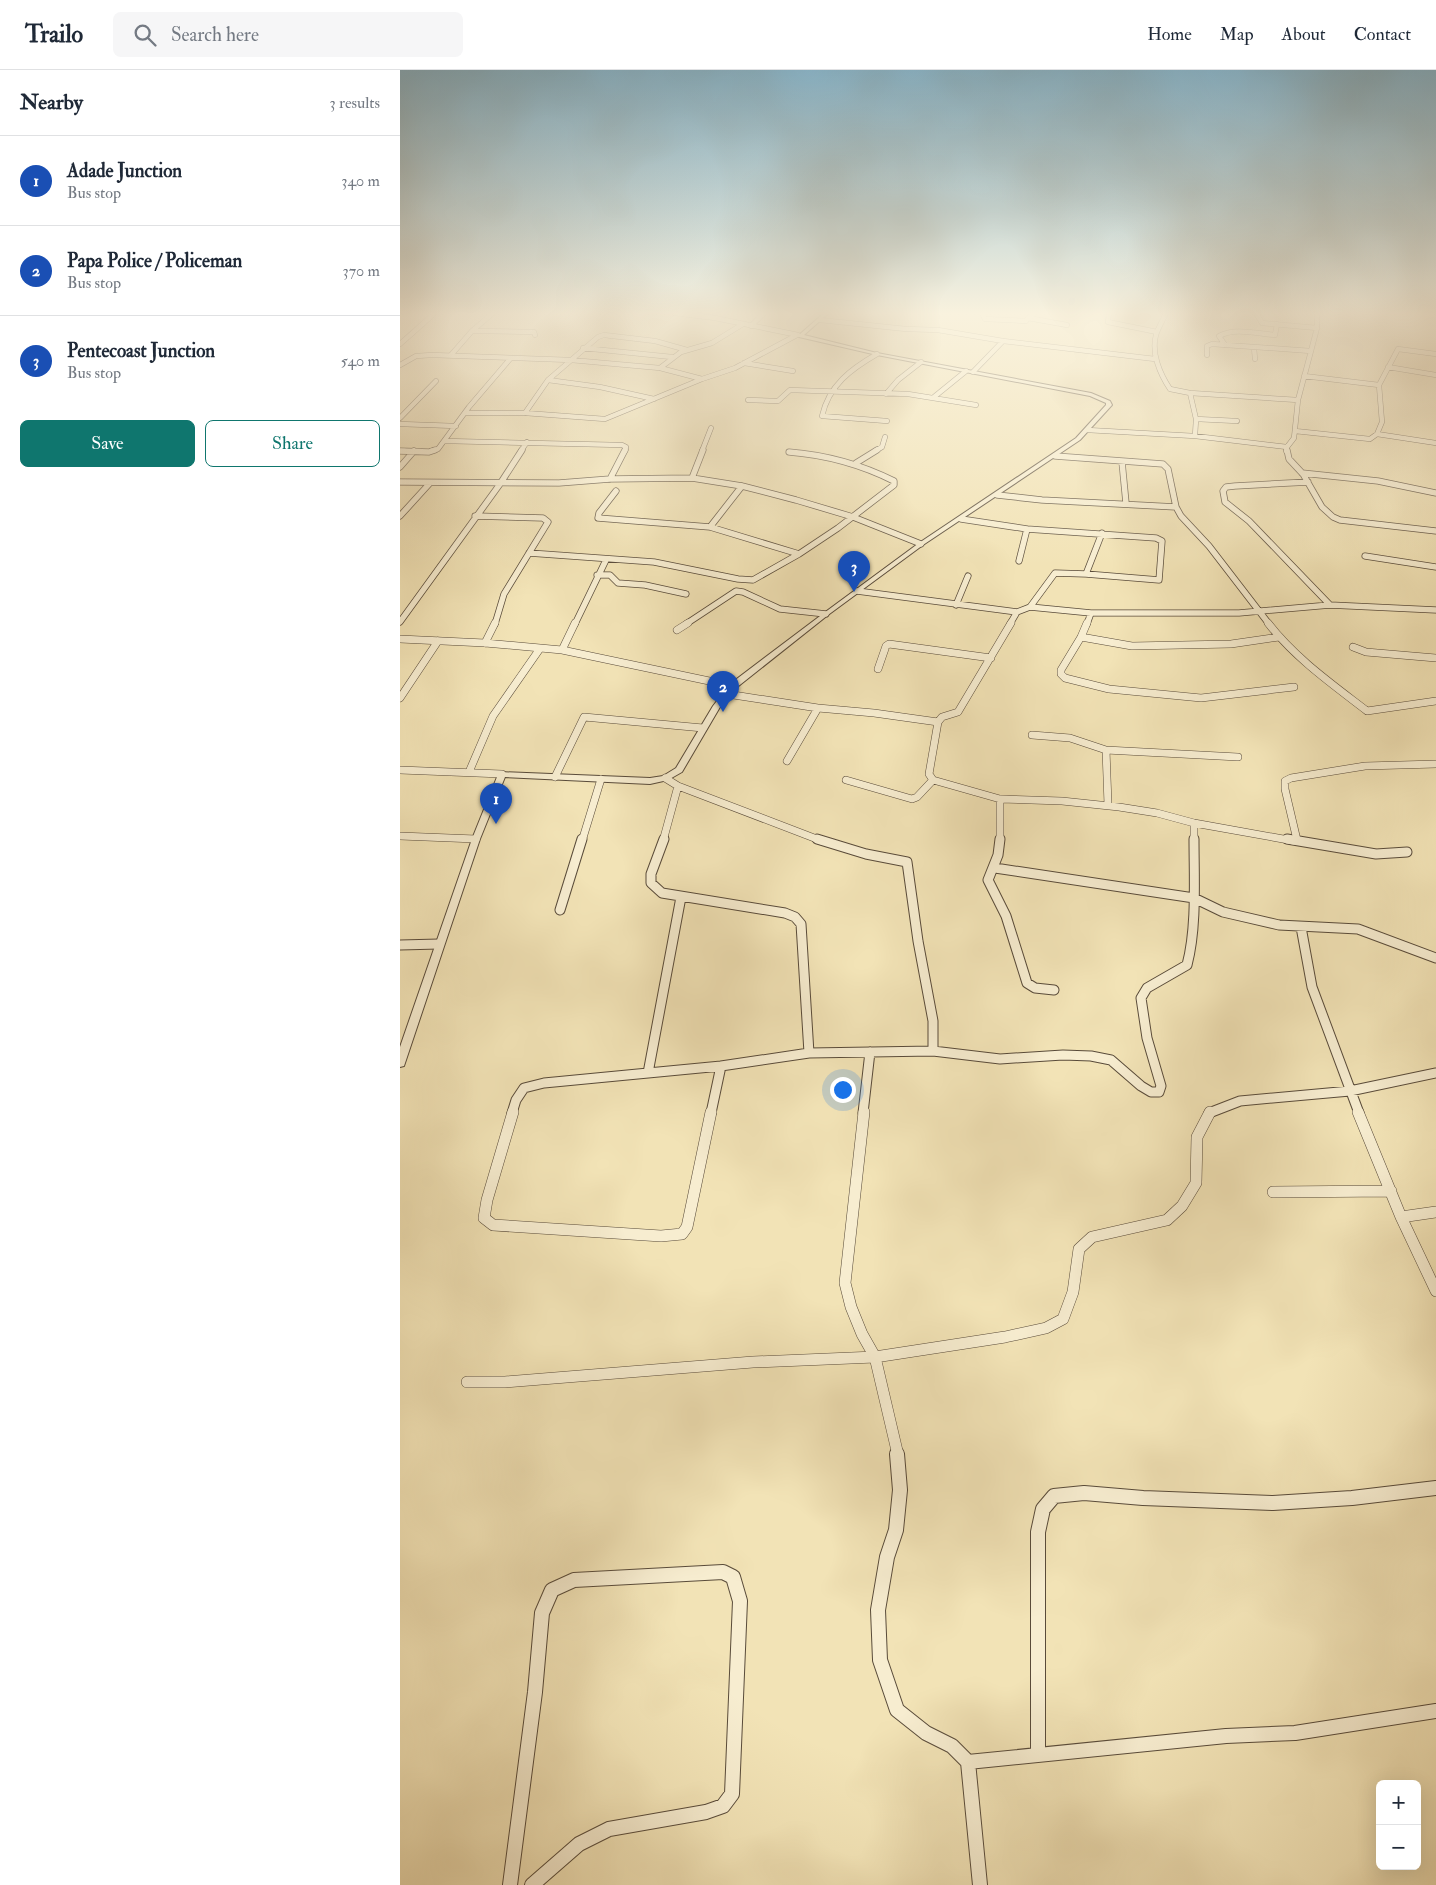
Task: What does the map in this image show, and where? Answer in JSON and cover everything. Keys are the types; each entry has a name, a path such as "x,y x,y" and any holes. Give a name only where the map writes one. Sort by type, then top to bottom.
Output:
{"street":[{"path":"400,418 420,398"},
{"path":"400,451 434,451 445,441 478,398"},
{"path":"525,413 536,398"},
{"path":"649,398 654,399"},
{"path":"465,413 525,413 605,418 615,416 657,398"},
{"path":"748,400 778,400 781,398"},
{"path":"828,398 823,405 822,416 887,421"},
{"path":"938,398 976,405"},
{"path":"400,770 650,781 665,778 679,770 703,728 734,686 826,614 921,544 1055,456 1087,430 1110,405 1108,402 1098,398"},
{"path":"1191,398 1196,419 1195,436"},
{"path":"1263,398 1298,400 1293,441 1287,447"},
{"path":"1295,431 1370,439 1378,434 1382,422 1380,398"},
{"path":"1196,419 1237,421"},
{"path":"400,424 456,426"},
{"path":"692,478 711,428"},
{"path":"1087,430 1195,436 1287,447"},
{"path":"1378,434 1436,443"},
{"path":"856,463 882,447 885,437"},
{"path":"445,441 622,445 626,447 626,452 612,470 610,479"},
{"path":"400,622 500,484 528,442"},
{"path":"1287,447 1288,457 1302,473 1319,503 1334,518 1436,531"},
{"path":"400,467 414,451"},
{"path":"529,552 606,560 654,562 753,580 799,554 853,517 894,485 894,481 856,463 815,454 789,452"},
{"path":"1055,456 1163,464 1168,469 1176,507 1181,516 1197,531 1279,637 1304,662 1367,711 1436,701"},
{"path":"1122,462 1126,503"},
{"path":"1302,473 1378,481 1436,493"},
{"path":"400,482 500,484 559,483 610,479 692,478 742,486 853,517 921,544"},
{"path":"1308,482 1235,486 1226,487 1223,491 1225,502 1249,521 1330,605"},
{"path":"401,514 430,483"},
{"path":"710,527 742,486"},
{"path":"616,491 598,518 710,527 799,554"},
{"path":"997,495 1042,501 1126,503 1176,507"},
{"path":"475,516 547,519 548,522 504,594 497,619 485,643"},
{"path":"961,519 1027,529 1102,533 1160,539 1162,541 1161,578 1155,581 1056,573 1030,607"},
{"path":"1019,561 1027,529"},
{"path":"1086,574 1102,533"},
{"path":"1365,556 1436,566"},
{"path":"562,650 606,560"},
{"path":"598,575 610,575 618,583 622,584 645,585 686,594"},
{"path":"956,605 968,576"},
{"path":"677,630 736,591 739,591 747,580"},
{"path":"739,591 780,609 826,614"},
{"path":"857,591 1017,612 1030,607 1091,614 1259,611 1330,605 1436,610"},
{"path":"1017,612 958,712 942,717 938,722 929,774 934,780 1000,799 1108,804 1150,811 1194,822 1376,854 1407,852"},
{"path":"1091,614 1081,637 1061,670 1061,674 1065,678 1109,689 1210,698 1294,688"},
{"path":"1081,637 1132,646 1231,644 1279,637"},
{"path":"400,640 485,643 539,650 562,650 734,686"},
{"path":"400,698 438,641"},
{"path":"878,669 886,646 889,644 991,658"},
{"path":"1353,647 1366,652 1436,658"},
{"path":"469,772 493,716 539,650"},
{"path":"727,694 818,708 874,713 938,722"},
{"path":"787,761 818,708"},
{"path":"555,777 580,721 584,718 703,728"},
{"path":"1032,734 1060,736 1090,742 1106,750 1238,757"},
{"path":"1106,750 1108,804"},
{"path":"1297,840 1285,789 1285,781 1291,778 1339,772 1365,766 1436,764"},
{"path":"400,1063 439,944 502,774"},
{"path":"665,778 678,786 803,835 866,854 907,862 918,941 933,1021 933,1051"},
{"path":"560,910 601,779"},
{"path":"846,780 912,799 917,797 934,780"},
{"path":"678,786 664,838 651,874 651,883 662,893 785,913 796,917 801,924 809,1053"},
{"path":"1000,799 999,850 995,868 989,875 988,880 994,887 1010,929 1027,983 1035,988 1054,990"},
{"path":"721,1066 687,1227 682,1234 662,1236 493,1225 484,1218 487,1200 516,1100 524,1088 544,1083 721,1066 809,1053 933,1051 1000,1059 1063,1055 1091,1056 1111,1060 1141,1086 1151,1092 1159,1092 1161,1086 1148,1038 1141,998 1147,988 1181,970 1187,964 1190,954 1194,898 1194,822"},
{"path":"400,836 476,840"},
{"path":"995,868 1194,898 1232,914 1279,925 1358,929 1436,958"},
{"path":"648,1074 681,897"},
{"path":"1301,927 1312,987 1350,1091 1401,1217 1436,1291"},
{"path":"400,945 439,944"},
{"path":"870,1052 845,1283 855,1316 875,1357 898,1457 900,1490 896,1530 887,1557 878,1610 880,1660 897,1710 926,1733 952,1746 968,1762 980,1885"},
{"path":"467,1382 505,1382 753,1362 875,1357 955,1346 1046,1328 1063,1319 1073,1292 1078,1249 1092,1237 1168,1220 1182,1206 1196,1183 1197,1137 1210,1112 1240,1101 1350,1091 1436,1073"},
{"path":"1273,1192 1391,1191"},
{"path":"1401,1217 1436,1212"},
{"path":"1038,1754 1038,1532 1043,1509 1054,1496 1084,1493 1143,1498 1273,1503 1352,1498 1436,1488"},
{"path":"510,1885 536,1692 542,1613 552,1590 574,1580 723,1572 733,1577 740,1601 732,1794 722,1806 706,1812 609,1829 579,1844 532,1885"},
{"path":"968,1762 1226,1736 1296,1734 1366,1721 1419,1716 1436,1711"}],"place":[{"name":"Pentecoast Junction","path":"854,592"},
{"name":"Papa Police / Policeman","path":"723,712"},
{"name":"Adade Junction","path":"496,824"}]}
